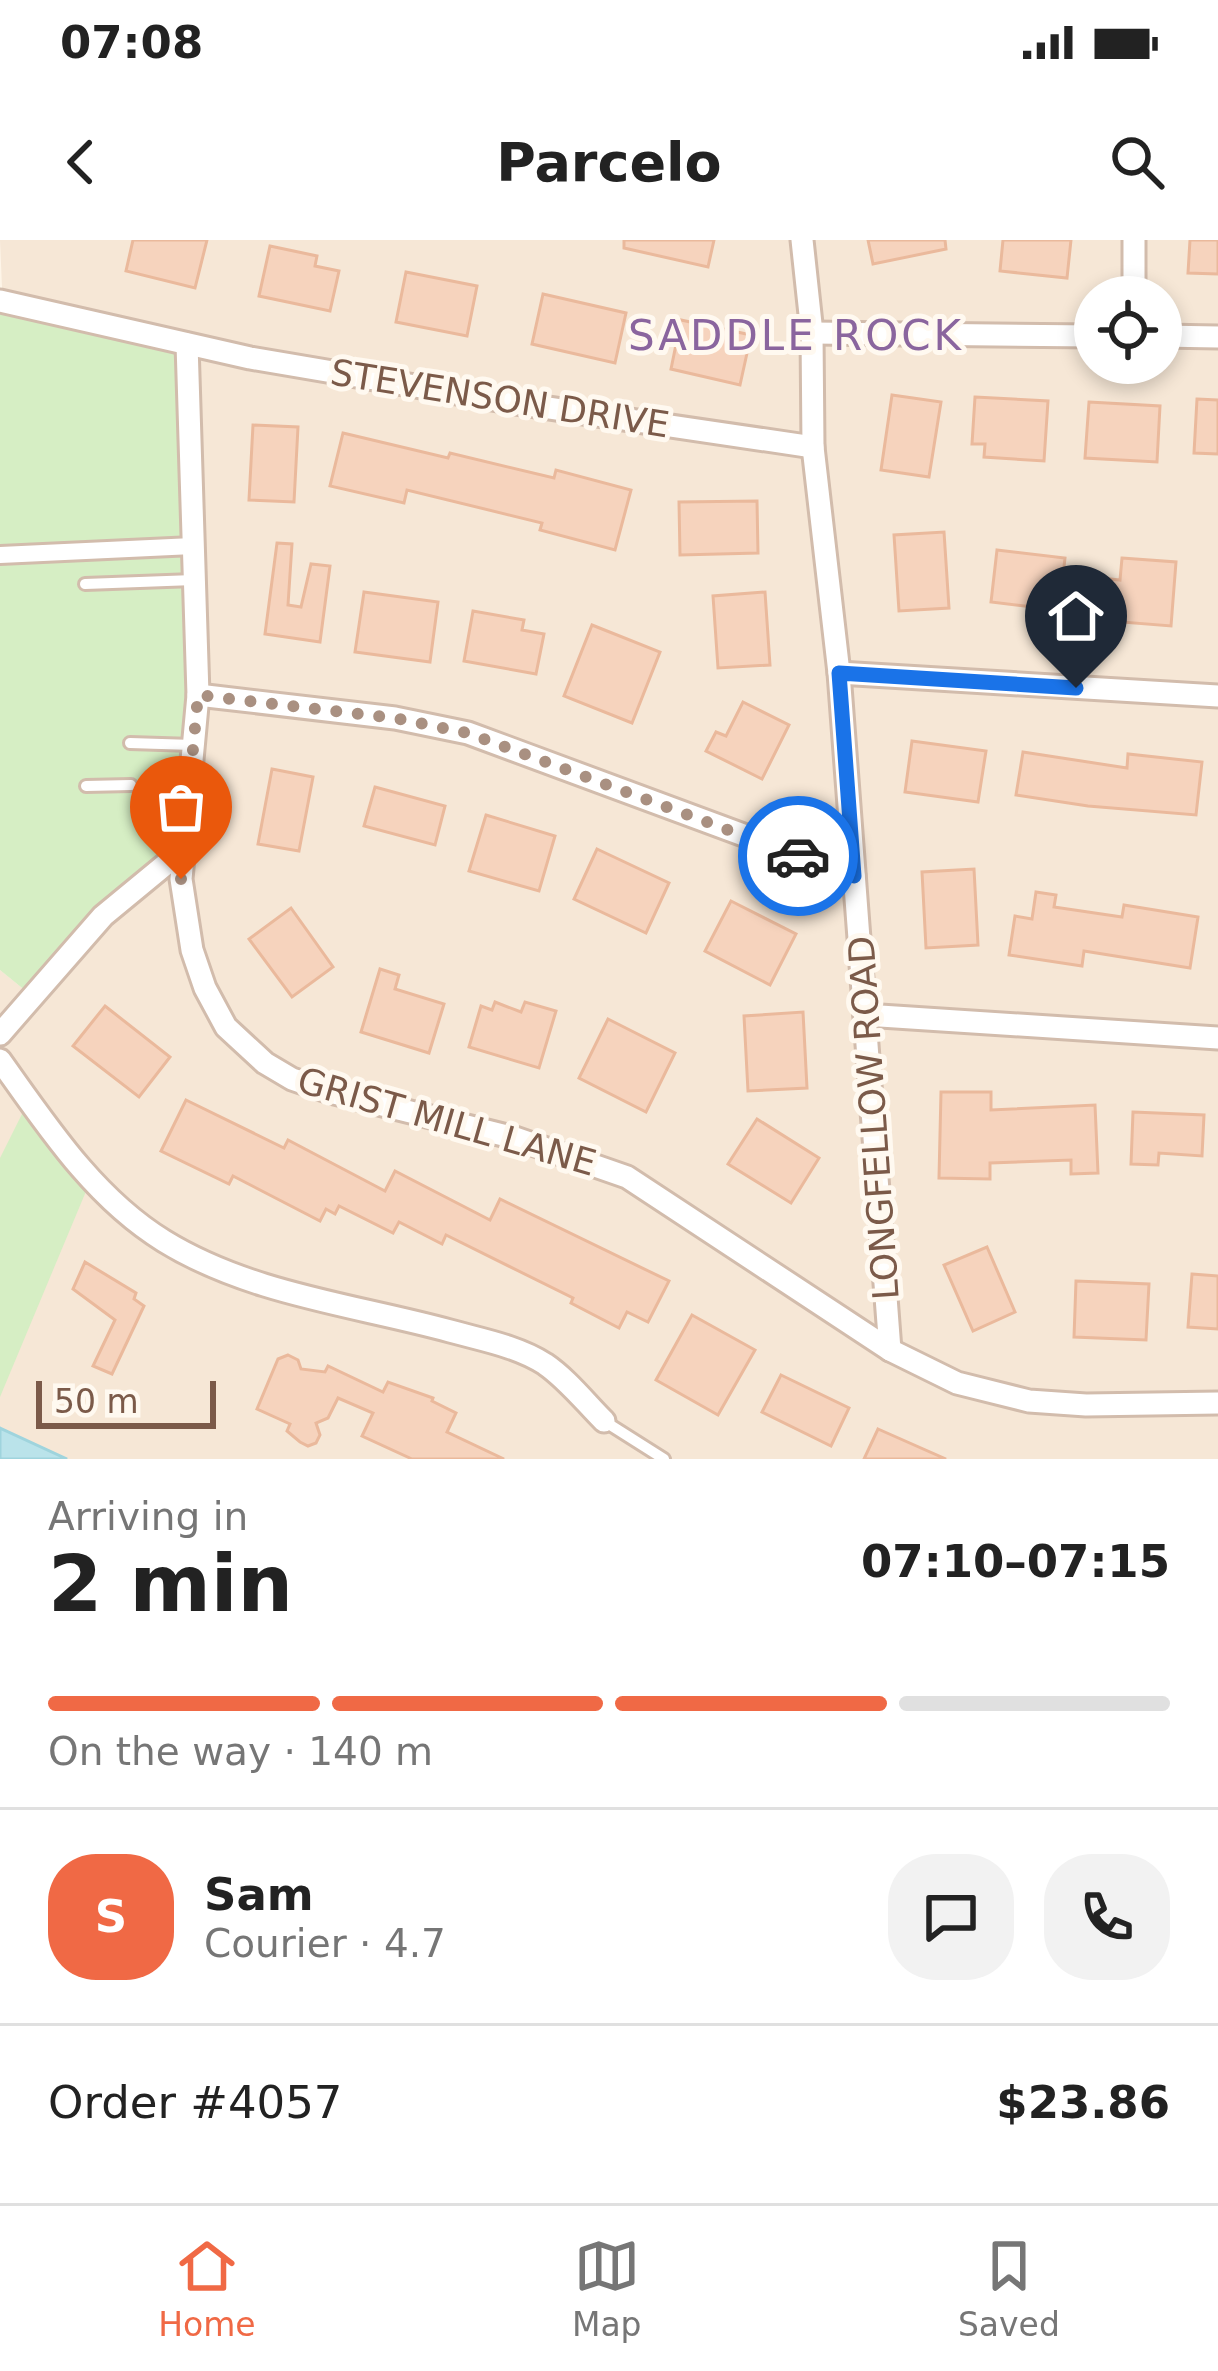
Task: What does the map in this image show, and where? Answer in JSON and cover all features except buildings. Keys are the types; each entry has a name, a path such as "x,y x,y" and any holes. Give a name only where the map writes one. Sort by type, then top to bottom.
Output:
{"street":[{"name":"LONGFELLOW ROAD","path":"802,240 812,333 813,447 839,673 890,1350"},
{"path":"1134,240 1134,276"},
{"path":"0,301 188,344"},
{"path":"812,333 1074,336"},
{"path":"1182,336 1218,337"},
{"name":"STEVENSON DRIVE","path":"188,344 515,404 813,447"},
{"name":"GRIST MILL LANE","path":"188,344 198,695 183,850 183,908 205,988 226,1027 265,1063 330,1092 515,1138 607,1167 890,1350 957,1383 1029,1401 1218,1403"},
{"path":"0,555 193,546"},
{"path":"839,673 1218,696"},
{"path":"198,695 394,718 468,733 854,876"},
{"path":"0,1034 104,916 183,850"},
{"path":"866,1015 1218,1038"},
{"path":"0,1060 94,1184 162,1240 220,1269 282,1289 516,1350 562,1377 604,1421"}],"lane":[{"path":"85,584 194,580"},
{"path":"130,743 195,745"},
{"path":"86,786 131,785"},
{"path":"604,1421 664,1459"}],"shaded area":[{"path":"0,240 1218,240 1218,1459 67,1459 0,1428 0,970 32,996"}],"green space":[{"path":"0,301 187,344 198,695 183,850 32,996 0,970"},
{"path":"30,1098 92,1177 0,1397 0,1158"}],"water":[{"path":"0,1428 67,1459 0,1459"}],"way so far":[{"path":"181,879 198,695 394,718 468,733 798,856"}],"district":[{"name":"SADDLE ROCK","path":"796,335"}],"route":[{"path":"798,856 854,876 839,673 1076,688"}]}
